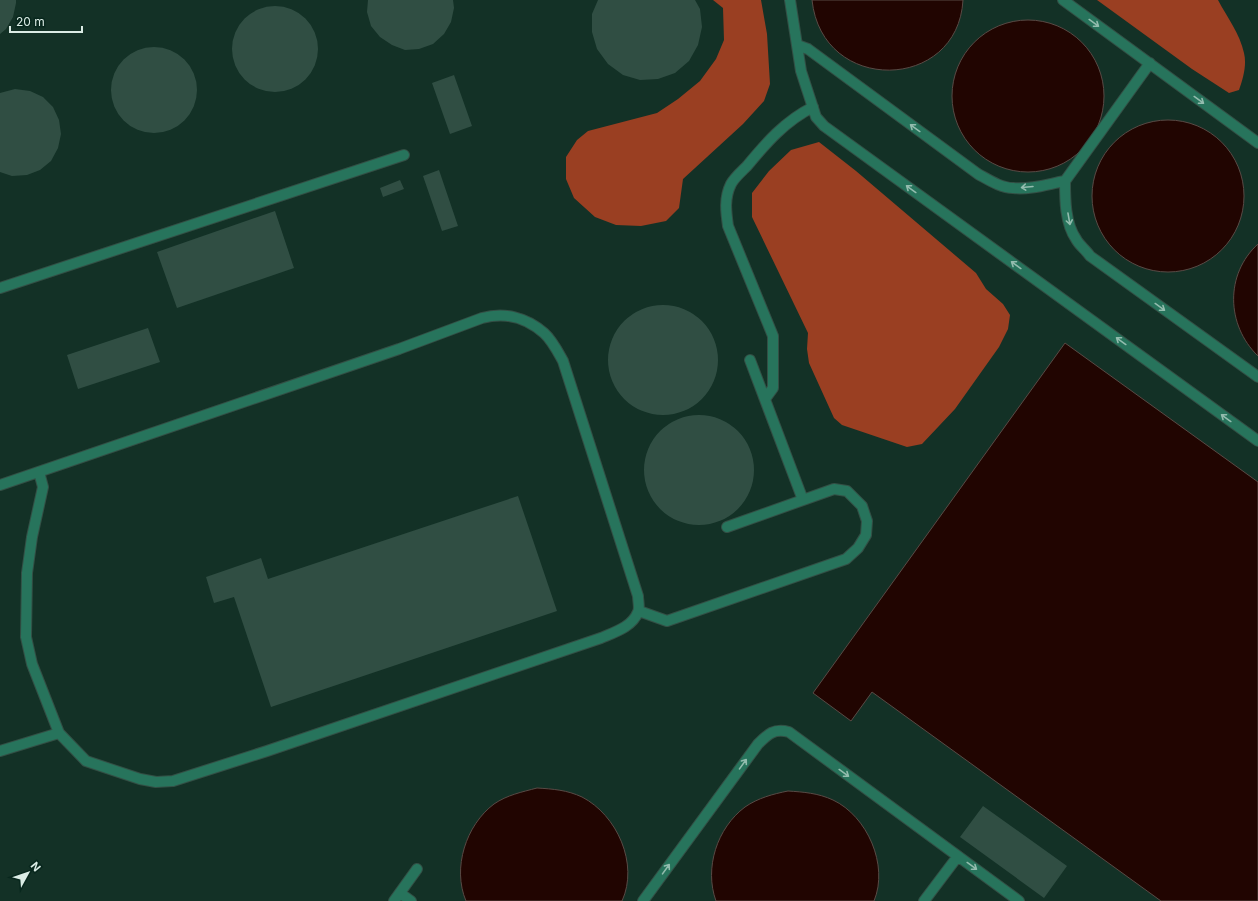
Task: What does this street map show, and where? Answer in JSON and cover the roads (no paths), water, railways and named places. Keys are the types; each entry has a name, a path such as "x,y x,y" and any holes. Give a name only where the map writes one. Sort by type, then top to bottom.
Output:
{"lane":[{"path":"790,0 801,71 816,117 824,126 1258,441"},
{"path":"1063,0 1258,143"},
{"path":"797,45 808,49 978,174 994,183 1012,188 1038,186 1065,180"},
{"path":"1150,64 1065,180 1065,199 1070,226 1076,239 1090,256 1258,377"},
{"path":"765,399 773,388 773,336 728,226 726,208 728,194 732,183 770,138 786,123 812,107"},
{"path":"0,288 404,155"},
{"path":"0,485 399,349 482,318 492,315 516,317 529,323 544,333 564,361 638,596 639,611 632,622 620,630 601,638 172,781 156,782 140,780 86,761 59,733 32,664 26,637 27,573 32,537 43,488 39,472"},
{"path":"750,360 803,500"},
{"path":"639,611 667,621 846,558 858,548 866,535 867,521 862,506 847,491 834,489 727,527"},
{"path":"644,901 758,744 772,732 778,730 789,732 1019,901"},
{"path":"0,751 59,733"},
{"path":"924,901 958,856"},
{"path":"411,901 397,897 417,869"}]}
